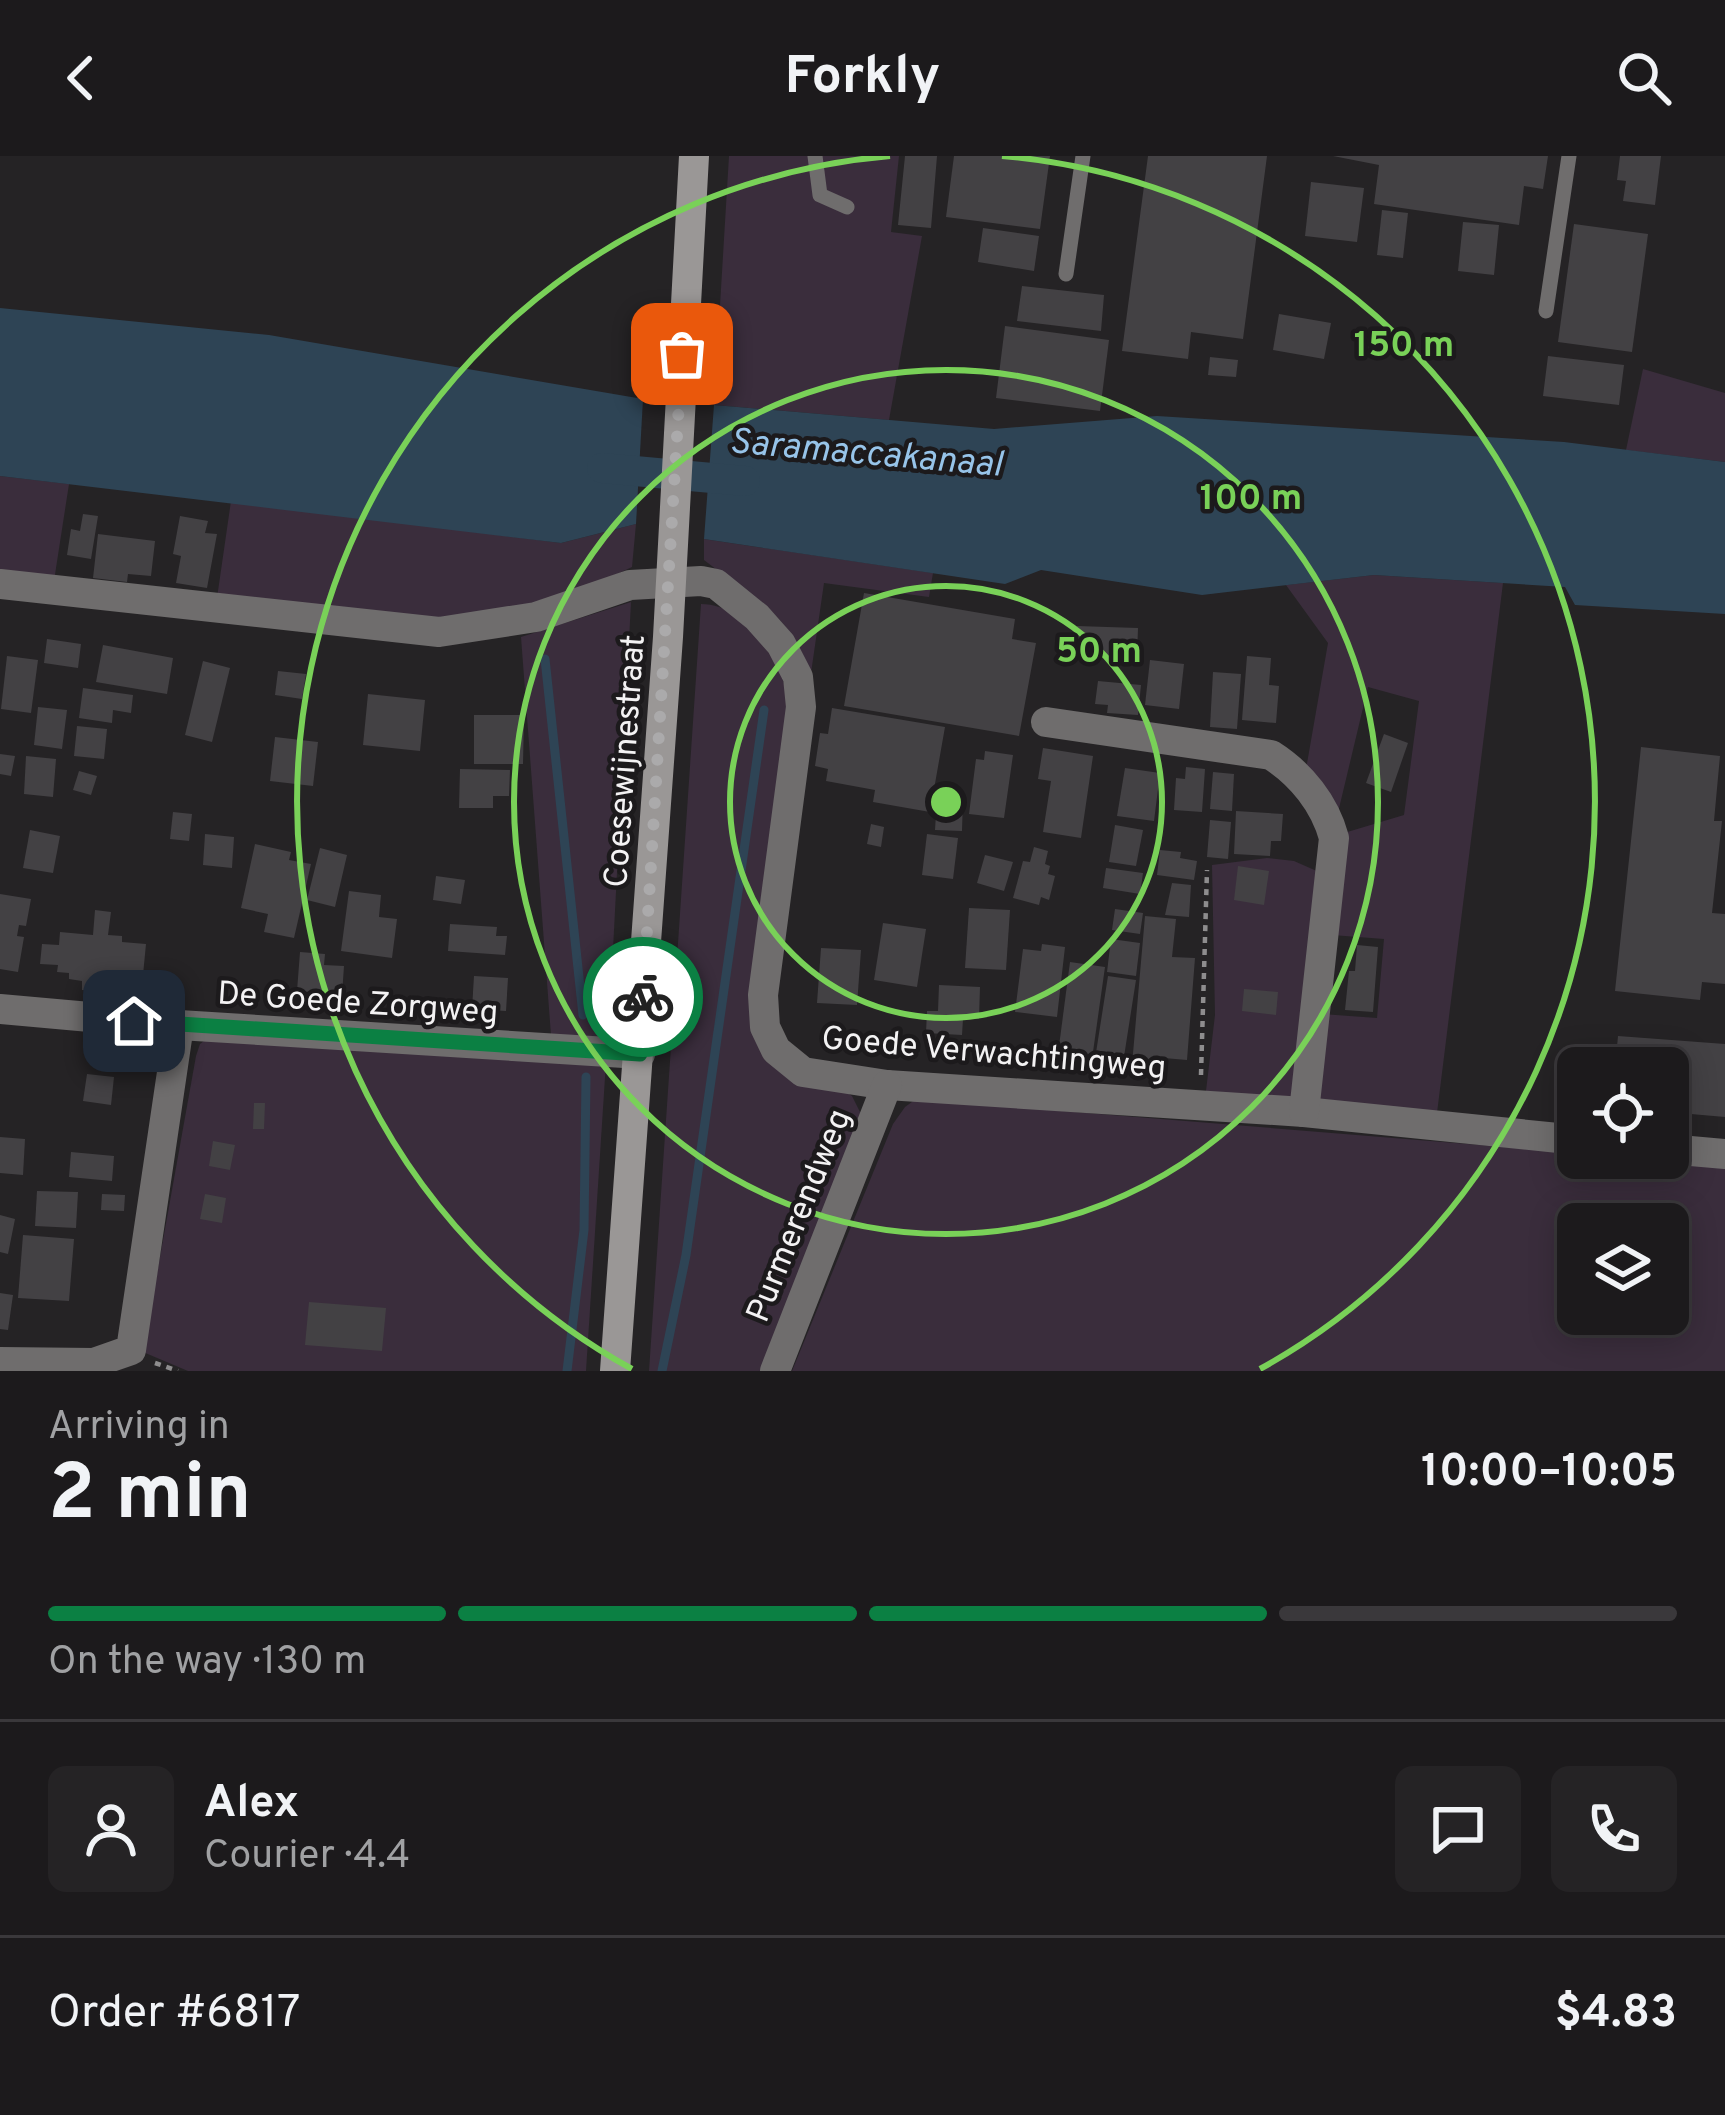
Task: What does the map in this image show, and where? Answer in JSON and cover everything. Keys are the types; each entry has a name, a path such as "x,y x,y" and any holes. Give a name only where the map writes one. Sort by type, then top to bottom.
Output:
{"main road":[{"name":"Coesewijnestraat","path":"615,1371 668,637 694,156"}],"street":[{"name":"Goede Verwachtingweg","path":"0,584 439,632 536,617 629,585 716,584 757,616 781,644 798,677 801,707 763,995 765,1027 776,1050 802,1072 887,1085 1304,1112 1557,1138"},
{"path":"1046,722 1271,755 1289,766 1328,816 1334,838 1304,1112"},
{"name":"De Goede Zorgweg","path":"0,1009 640,1054"},
{"path":"0,1362 94,1364 131,1350 178,1025"},
{"name":"Purmerendweg","path":"775,1371 887,1085"},
{"path":"1689,1151 1725,1154"}],"lane":[{"path":"814,156 818,192 847,207"},
{"path":"1066,274 1083,156"},
{"path":"1546,311 1569,156"}],"path":[{"path":"1200,1105 1207,870"}],"shaded area":[{"path":"729,156 899,156 891,232 922,236 889,420 714,405"},
{"path":"1643,369 1725,393 1725,462 1626,450"},
{"path":"0,476 69,484 54,581 0,575"},
{"path":"231,501 561,543 636,524 632,567 572,595 459,620 217,598"},
{"path":"704,539 933,573 929,597 824,583 810,680 784,624 704,560"},
{"path":"1374,575 1503,583 1437,1113 1312,1101 1322,1014 1377,1018 1384,939 1332,935 1344,833 1404,815 1419,701 1368,687 1336,821 1305,775 1328,643 1286,585"},
{"path":"631,602 608,1046 551,1035 521,637"},
{"path":"701,604 735,614 749,626 773,656 786,691 788,708 752,1027 852,1096 861,1114 764,1371 649,1371"},
{"path":"1267,858 1294,861 1328,876 1301,1100 1206,1091 1215,1015 1212,865"},
{"path":"209,1037 606,1062 586,1371 188,1371 143,1352 196,1056"},
{"path":"916,1099 1557,1151 1557,1179 1689,1179 1689,1163 1725,1166 1725,1371 792,1371 893,1124"}],"water":[{"path":"0,308 269,335 643,399 636,524 561,543 0,476"},
{"path":"714,405 994,429 1157,416 1564,442 1725,462 1725,614 1575,605 1565,587 1374,575 1202,595 1041,570 1005,584 704,539"}],"building":[{"path":"905,156 937,156 931,228 898,225"},
{"path":"954,156 1050,156 1040,229 946,217"},
{"path":"1148,156 1267,156 1243,339 1191,332 1188,359 1122,351"},
{"path":"1333,156 1548,156 1543,189 1524,186 1519,225 1374,204 1379,165"},
{"path":"1620,156 1661,156 1655,205 1623,201 1626,181 1617,180"},
{"path":"1311,182 1364,188 1357,242 1305,236"},
{"path":"1382,210 1408,213 1403,258 1377,255"},
{"path":"1463,222 1499,225 1494,275 1458,271"},
{"path":"1574,224 1648,234 1632,352 1558,342"},
{"path":"983,228 1039,236 1034,271 978,262"},
{"path":"1022,286 1104,295 1101,331 1017,321"},
{"path":"1279,314 1331,323 1324,359 1273,350"},
{"path":"1005,326 1109,340 1100,411 996,398"},
{"path":"1548,356 1624,365 1619,405 1543,396"},
{"path":"1210,357 1238,360 1236,377 1208,375"},
{"path":"83,514 98,516 91,559 67,555 71,529 80,531"},
{"path":"180,516 208,521 205,533 217,534 207,588 176,583 181,556 173,554"},
{"path":"98,534 155,541 151,576 128,574 127,582 93,578"},
{"path":"864,593 1015,619 1012,639 1036,643 1019,736 844,706"},
{"path":"1077,626 1138,628 1137,657 1076,649"},
{"path":"47,639 81,644 78,668 44,663"},
{"path":"103,645 173,658 167,694 96,682"},
{"path":"7,656 38,660 31,713 1,709"},
{"path":"1247,656 1271,658 1269,685 1279,686 1276,723 1242,720"},
{"path":"1150,660 1184,664 1179,709 1145,705"},
{"path":"203,661 230,668 212,742 185,735"},
{"path":"278,671 306,674 302,699 275,695"},
{"path":"1213,672 1241,674 1237,729 1210,727"},
{"path":"1098,681 1141,685 1138,715 1107,713 1108,705 1095,704"},
{"path":"83,688 133,695 131,713 113,710 112,723 79,718"},
{"path":"368,694 425,700 420,751 363,745"},
{"path":"38,707 67,710 62,749 34,745"},
{"path":"832,708 945,727 930,812 873,802 875,790 826,781 828,769 815,766 820,733 828,734"},
{"path":"474,715 524,715 523,764 474,764"},
{"path":"77,726 107,729 104,759 74,756"},
{"path":"1384,734 1408,743 1391,792 1366,783"},
{"path":"275,737 318,742 313,786 270,781"},
{"path":"1641,747 1720,756 1714,821 1722,821 1712,913 1725,914 1725,984 1702,982 1700,1000 1615,991"},
{"path":"1043,748 1093,756 1081,838 1043,832 1051,781 1038,779"},
{"path":"985,751 1013,755 1004,818 969,814 976,759 984,760"},
{"path":"0,754 15,756 11,776 0,774"},
{"path":"26,756 56,759 53,797 24,794"},
{"path":"1186,767 1205,769 1202,812 1174,810 1176,778 1185,779"},
{"path":"1125,768 1160,773 1154,821 1117,816"},
{"path":"460,769 510,770 509,796 493,796 493,808 459,808"},
{"path":"79,771 97,776 91,795 73,790"},
{"path":"1213,772 1234,774 1232,811 1210,809"},
{"path":"937,797 963,798 962,831 935,830"},
{"path":"1236,811 1283,814 1281,841 1271,841 1270,856 1234,854"},
{"path":"173,812 192,814 189,841 170,839"},
{"path":"1210,820 1231,822 1228,859 1207,857"},
{"path":"871,824 884,827 881,847 867,844"},
{"path":"1115,825 1143,830 1136,866 1109,862"},
{"path":"30,830 60,836 53,873 23,868"},
{"path":"205,834 234,837 232,868 203,865"},
{"path":"927,834 958,838 953,879 922,875"},
{"path":"255,844 291,852 289,860 311,864 294,938 264,932 268,914 241,908"},
{"path":"1034,847 1048,851 1045,864 1050,866 1048,874 1055,876 1049,900 1041,897 1039,905 1013,898 1023,861 1030,862"},
{"path":"320,848 347,855 335,907 307,900"},
{"path":"1160,850 1181,852 1180,858 1197,861 1194,880 1157,875"},
{"path":"985,855 1013,862 1004,891 977,883"},
{"path":"1238,866 1269,871 1264,905 1234,900"},
{"path":"1106,868 1143,873 1140,894 1103,888"},
{"path":"436,876 465,880 461,904 433,900"},
{"path":"1172,883 1191,885 1189,917 1165,915"},
{"path":"349,891 381,895 379,917 397,919 392,958 341,951"},
{"path":"0,894 31,899 26,926 19,925 17,936 24,937 18,972 0,969"},
{"path":"969,908 1010,910 1006,970 965,968"},
{"path":"1115,909 1143,913 1140,934 1112,930"},
{"path":"95,910 111,912 108,935 146,944 143,975 121,972 118,993 82,990 82,981 57,972 58,965 40,964 42,944 59,945 60,932 93,935"},
{"path":"1145,916 1176,919 1172,957 1195,958 1187,1060 1164,1058 1163,1068 1132,1065"},
{"path":"883,923 926,929 917,987 874,980"},
{"path":"450,924 497,927 496,936 507,936 505,955 448,951"},
{"path":"1111,939 1140,943 1136,976 1107,972"},
{"path":"1042,944 1065,947 1057,1017 1015,1012 1023,949 1041,951"},
{"path":"1357,945 1378,947 1373,1012 1345,1010"},
{"path":"821,948 861,950 857,1005 817,1003"},
{"path":"300,952 325,954 324,965 344,966 342,995 297,991"},
{"path":"1070,962 1105,967 1092,1059 1058,1054"},
{"path":"474,976 508,978 506,1011 472,1009"},
{"path":"1108,976 1136,980 1123,1063 1095,1059"},
{"path":"939,985 980,987 979,1019 963,1019 962,1035 926,1033 927,1011 938,1011"},
{"path":"1244,989 1278,992 1276,1015 1242,1011"},
{"path":"1618,1036 1725,1044 1725,1117 1689,1114 1689,1047 1617,1047"},
{"path":"87,1074 114,1077 111,1105 83,1101"},
{"path":"254,1103 265,1103 264,1129 253,1129"},
{"path":"0,1137 25,1139 23,1175 0,1173"},
{"path":"213,1141 235,1145 230,1170 209,1166"},
{"path":"71,1152 114,1156 112,1181 69,1177"},
{"path":"37,1191 78,1192 76,1228 35,1226"},
{"path":"102,1194 125,1195 124,1211 101,1210"},
{"path":"205,1194 226,1198 222,1223 200,1219"},
{"path":"0,1215 15,1219 8,1254 0,1252"},
{"path":"23,1235 74,1239 69,1301 18,1298"},
{"path":"0,1293 13,1295 8,1330 0,1329"},
{"path":"309,1302 386,1308 382,1351 305,1345"}],"waterway":[{"name":"Saramaccakanaal","path":"602,468 745,481"},
{"path":"545,659 583,1015"},
{"path":"662,1371 686,1255 764,710"},
{"path":"567,1371 584,1230 586,1077"}],"way so far":[{"path":"643,997 682,354"}],"route":[{"path":"134,1021 640,1054 643,997"}]}
